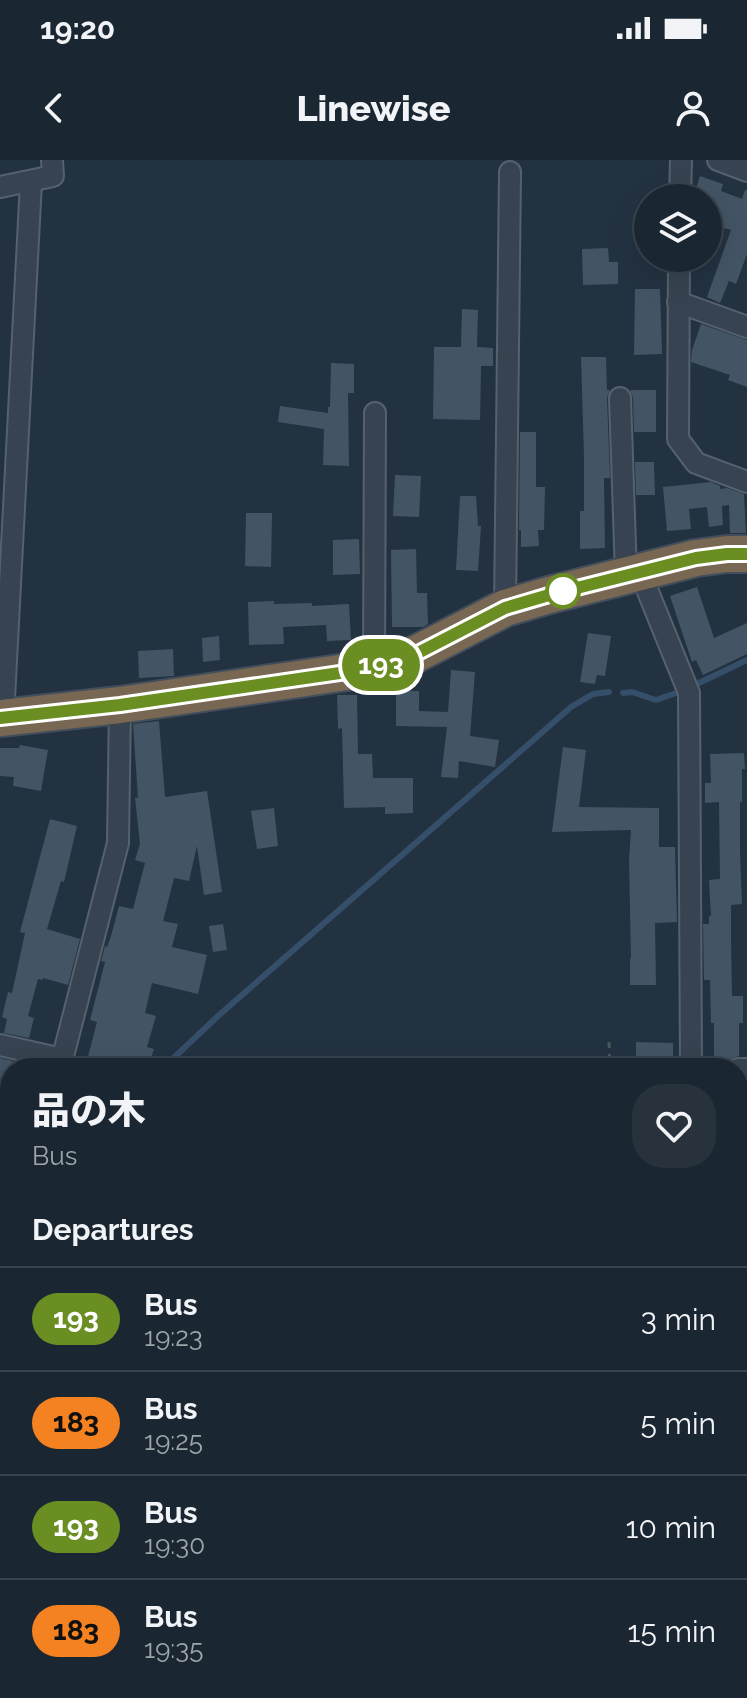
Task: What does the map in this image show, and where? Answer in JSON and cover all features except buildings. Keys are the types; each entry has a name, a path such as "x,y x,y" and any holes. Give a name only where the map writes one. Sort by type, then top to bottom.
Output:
{"highway":[{"path":"2,718 120,705 374,668 414,655 505,608 696,558 747,554"}],"street":[{"path":"0,187 53,176 52,160"},
{"path":"680,184 681,160"},
{"path":"718,160 747,171"},
{"path":"505,608 510,172"},
{"path":"2,718 31,182"},
{"path":"679,272 678,439 696,463 747,482"},
{"path":"678,302 747,327"},
{"path":"620,398 633,574 689,693 691,1058"},
{"path":"374,668 375,413"},
{"path":"63,1058 118,843 120,705"},
{"path":"0,1045 42,1058"}],"path":[{"path":"609,1042 610,1058"}],"waterway":[{"path":"699,683 747,660"},
{"path":"174,1058 571,707 593,694 609,692"},
{"path":"623,693 632,692 656,700 676,693"}],"bus line":[{"name":"193","path":"0,718 120,705 374,668 414,655 505,608 696,558 747,554"}]}
